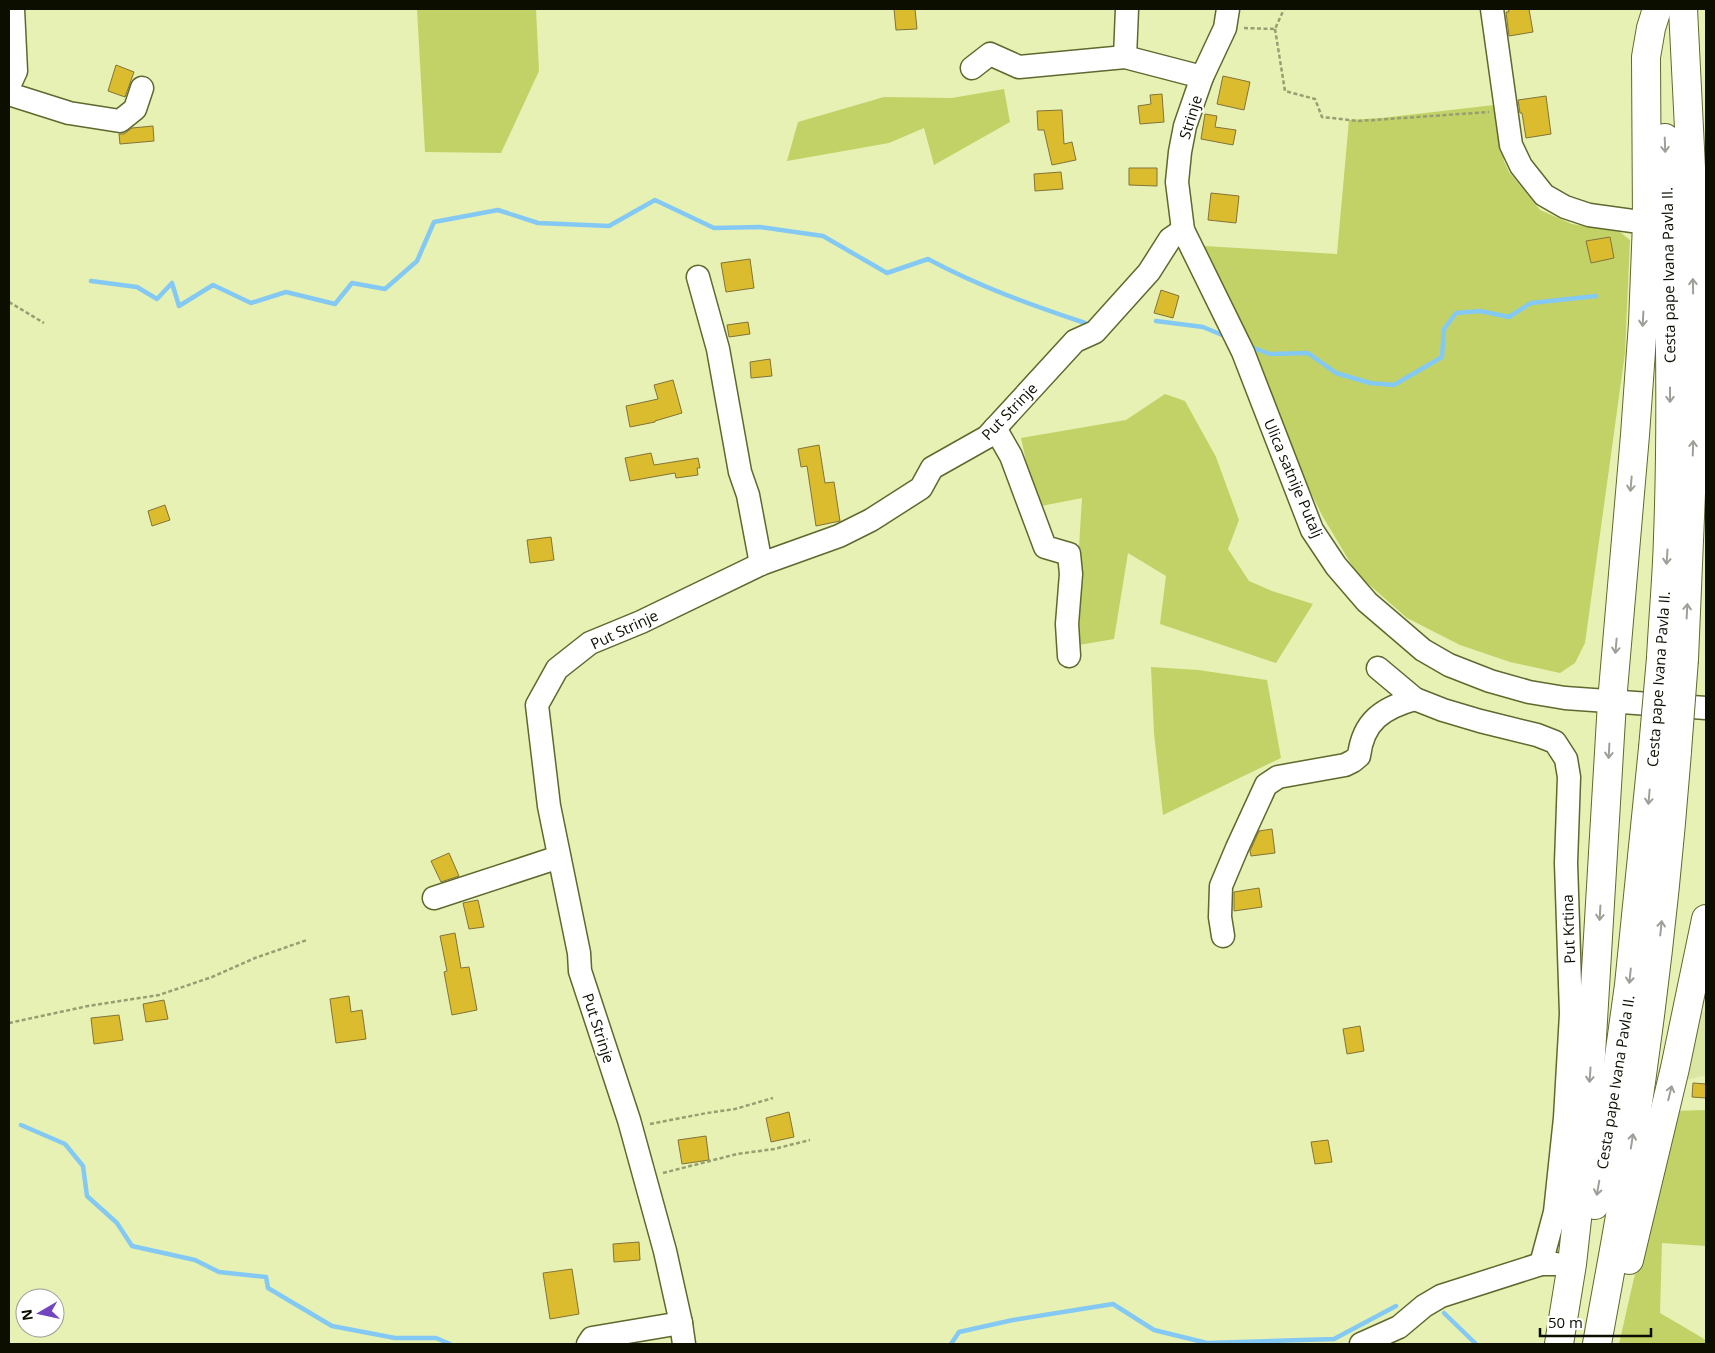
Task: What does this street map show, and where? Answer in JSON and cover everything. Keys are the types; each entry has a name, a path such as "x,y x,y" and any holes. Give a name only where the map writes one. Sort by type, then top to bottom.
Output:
{"main road":[{"path":"1559,1344 1572,1264 1586,1128 1612,702 1643,323 1647,223 1646,57 1651,28 1657,9"},
{"name":"Cesta pape Ivana Pavla II.","path":"1657,9 1664,113 1670,312 1668,537 1672,659"},
{"name":"Cesta pape Ivana Pavla II.","path":"1572,1344 1613,1100 1665,750 1672,659 1691,528 1694,413 1692,188 1682,9"},
{"path":"1693,9 1697,32 1706,130"},
{"name":"Cesta pape Ivana Pavla II.","path":"1597,1344 1632,1143 1658,957 1669,854 1665,750"},
{"path":"1610,1344 1623,1282 1675,1068 1706,919"}],"street":[{"path":"9,86 16,71 14,9"},
{"path":"1125,57 1127,9"},
{"path":"1492,9 1511,145 1521,166 1544,195 1564,207 1589,215 1647,223"},
{"name":"Strinje","path":"1183,230 1177,182 1185,126 1226,18"},
{"path":"972,68 990,54 1019,67 1125,57 1202,77"},
{"path":"9,94 69,113 120,120 135,109 142,88"},
{"name":"Ulica satnije Putalj","path":"1183,230 1243,352 1312,530 1336,566 1367,602 1423,650 1449,666 1490,682 1529,692 1565,698 1706,708"},
{"name":"Put Strinje","path":"588,1344 592,1338 683,1333 665,1252 631,1128 580,971 579,953 549,806 537,705 557,669 590,643 641,622 761,564 839,536 872,520 921,488 932,468 987,438 1075,341 1095,332 1149,272 1170,239 1183,230"},
{"path":"698,277 718,349 740,472 748,495 761,564"},
{"path":"995,428 1011,456 1045,547 1068,554 1071,574 1068,624 1069,656"},
{"name":"Put Krtina","path":"1378,668 1416,699 1443,710 1537,735 1555,742 1566,759 1569,777 1566,863 1571,1014 1565,1118 1555,1212 1541,1264"},
{"path":"1223,936 1220,917 1222,886 1236,848 1266,785 1278,777 1307,773 1353,761 1359,756 1360,741 1368,727 1381,713 1395,704 1416,699"},
{"path":"434,898 559,857"},
{"path":"1361,1344 1399,1327 1424,1306 1441,1296 1541,1264 1572,1264"}],"path":[{"path":"1284,9 1275,29 1285,91 1314,100 1322,117 1359,121 1506,111"},
{"path":"1226,18 1275,29"},
{"path":"9,302 44,324"},
{"path":"9,1023 88,1006 159,995 194,984 255,958 307,940"},
{"path":"631,1128 676,1118 735,1109 773,1098"},
{"path":"644,1177 684,1169 737,1154 774,1149 810,1140"}],"shaded area":[{"path":"417,9 536,9 539,71 501,153 425,152"},
{"path":"1004,89 1010,122 934,165 924,128 889,143 787,161 798,122 884,97 952,98"},
{"path":"1494,105 1504,161 1509,172 1540,210 1572,224 1620,232 1630,240 1625,353 1585,643 1575,663 1560,673 1510,662 1460,645 1407,618 1357,574 1323,517 1302,475 1245,330 1204,246 1337,254 1349,120"},
{"path":"1165,394 1185,401 1216,457 1239,520 1228,549 1249,581 1272,591 1313,604 1276,663 1160,624 1166,576 1128,553 1114,639 1073,646 1082,498 1036,507 1021,438 1126,420"},
{"path":"1151,667 1198,670 1267,680 1281,758 1163,815 1154,733"},
{"path":"1706,1011 1706,1075 1679,1082 1694,1014"},
{"path":"1706,1110 1706,1246 1662,1243 1660,1313 1706,1340 1706,1344 1619,1344 1672,1111"}],"building":[{"path":"894,9 915,9 917,29 896,30"},
{"path":"1508,9 1529,9 1533,32 1509,36 1506,12 1509,12"},
{"path":"116,65 134,72 125,97 108,91"},
{"path":"1223,76 1250,82 1244,110 1217,104"},
{"path":"1162,94 1164,122 1140,124 1138,106 1151,104 1150,95"},
{"path":"1546,96 1551,134 1526,138 1518,100"},
{"path":"1062,110 1064,144 1072,142 1076,160 1052,165 1044,130 1038,130 1037,111"},
{"path":"1205,114 1217,116 1215,127 1236,130 1233,145 1201,139"},
{"path":"153,126 154,141 120,144 119,134 124,134 132,128"},
{"path":"1129,168 1157,168 1157,186 1129,185"},
{"path":"1061,172 1063,189 1035,191 1034,174"},
{"path":"1211,193 1239,196 1236,223 1208,220"},
{"path":"1610,237 1614,258 1591,263 1586,241"},
{"path":"750,259 754,288 726,292 721,263"},
{"path":"1161,290 1179,296 1173,318 1154,313"},
{"path":"748,322 750,334 729,337 727,325"},
{"path":"770,359 772,376 751,378 750,362"},
{"path":"673,380 682,413 655,422 630,427 626,406 658,399 654,385"},
{"path":"819,445 825,483 834,482 840,521 816,526 807,466 801,467 798,449"},
{"path":"651,453 654,465 698,458 700,468 697,468 698,475 676,478 675,473 630,481 625,458"},
{"path":"165,505 170,520 152,526 148,511"},
{"path":"551,537 554,560 530,563 527,540"},
{"path":"1272,829 1275,853 1251,856 1250,851 1259,831"},
{"path":"449,853 459,876 441,882 431,861"},
{"path":"1259,888 1262,907 1234,911 1234,892"},
{"path":"478,900 484,927 469,929 463,903"},
{"path":"455,933 461,968 469,967 477,1010 452,1015 444,972 447,971 440,936"},
{"path":"349,996 351,1012 362,1010 366,1039 336,1043 330,999"},
{"path":"164,1000 168,1019 146,1022 143,1004"},
{"path":"119,1015 123,1040 94,1044 91,1018"},
{"path":"1360,1026 1364,1051 1347,1054 1343,1029"},
{"path":"1693,1083 1706,1084 1706,1098 1692,1097"},
{"path":"789,1112 794,1137 771,1142 766,1118"},
{"path":"706,1136 709,1160 682,1164 678,1140"},
{"path":"1328,1140 1332,1162 1315,1164 1311,1142"},
{"path":"639,1242 640,1260 614,1262 613,1244"},
{"path":"572,1269 579,1314 550,1319 543,1273"}],"waterway":[{"path":"91,281 137,287 157,299 172,283 179,306 213,285 251,303 286,292 335,304 352,283 385,289 417,261 434,222 498,210 538,223 609,226 655,200 714,228 760,227 823,236 887,273 928,259 966,278 1005,294 1085,323"},
{"path":"1248,346 1270,354 1308,353 1336,373 1370,383 1394,385 1442,357 1444,329 1456,313 1480,311 1509,317 1531,303 1596,296"},
{"path":"1156,321 1203,327 1227,337"},
{"path":"21,1125 65,1144 83,1166 87,1196 117,1223 132,1246 195,1260 219,1272 266,1277 268,1288 332,1326 395,1338 436,1338 450,1344"},
{"path":"951,1344 959,1332 1013,1320 1113,1304 1154,1330 1207,1343 1334,1339 1396,1306"},
{"path":"1444,1313 1476,1344"}]}
